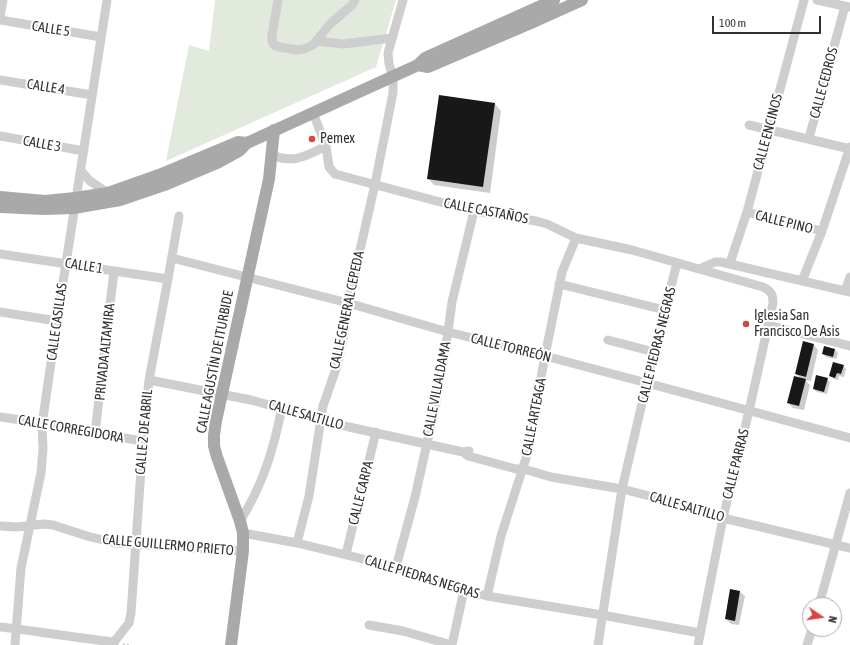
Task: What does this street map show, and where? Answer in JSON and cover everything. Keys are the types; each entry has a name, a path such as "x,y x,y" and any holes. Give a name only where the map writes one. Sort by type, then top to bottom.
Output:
{"main road":[{"path":"0,197 45,202 76,203 120,200 167,184 217,163 239,151 247,143 274,130 418,65 425,58 554,0"},
{"path":"418,65 428,67 531,24 582,0"},
{"name":"CALLE AGUSTÍN DE ITURBIDE","path":"231,645 243,551 243,533 220,468 214,446 214,435 221,394 269,179 274,130"},
{"path":"0,207 44,210 76,203 160,175 238,142 247,143"}],"street":[{"path":"0,17 3,0"},
{"name":"CALLE CASILLAS","path":"15,645 21,568 41,473 43,449 42,425 107,0"},
{"path":"278,0 272,41 274,45 286,49 304,49 313,45 327,28 352,5 355,0"},
{"name":"CALLE GENERAL CEPEDA","path":"297,543 309,496 326,395 337,366 343,340 348,303 375,184 393,93 393,77 389,64 388,53 402,0"},
{"name":"CALLE ENCINOS","path":"730,263 747,212 804,0"},
{"path":"817,0 848,6"},
{"name":"CALLE CEDROS","path":"809,138 848,6"},
{"name":"CALLE 5","path":"0,20 101,37"},
{"path":"317,41 343,44 392,38"},
{"name":"CALLE 4","path":"0,80 92,95"},
{"name":"CALLE CASTAÑOS","path":"313,113 326,146 329,167 335,174 474,211 536,221 547,224 576,238 625,249 764,287"},
{"path":"750,125 850,148 822,232 802,281"},
{"name":"CALLE 3","path":"0,136 84,151"},
{"path":"272,155 296,159 306,156 326,146"},
{"path":"81,171 90,181 108,193"},
{"name":"CALLE VILLALDAMA","path":"396,567 415,497 436,404 452,302 474,211"},
{"name":"CALLE PINO","path":"747,212 822,232"},
{"name":"CALLE 2 DE ABRIL","path":"114,644 129,623 131,613 143,441 149,380 179,216"},
{"name":"CALLE ARTEAGA","path":"486,596 501,536 524,469 560,284 566,261 576,238"},
{"name":"CALLE 1","path":"0,254 168,279"},
{"name":"CALLE TORREÓN","path":"172,258 348,303 448,332 545,356 850,438"},
{"path":"699,270 715,262 730,263 848,292 850,278"},
{"name":"CALLE PIEDRAS NEGRAS","path":"598,645 622,489 676,263"},
{"name":"PRIVADA ALTAMIRA","path":"95,433 114,271"},
{"path":"560,284 665,310"},
{"name":"CALLE PARRAS","path":"698,645 723,518 773,303 773,296 770,290 764,287"},
{"path":"0,312 57,321"},
{"path":"768,325 850,346"},
{"path":"608,340 654,352"},
{"name":"CALLE SALTILLO","path":"149,380 282,408 349,427 464,452 470,451 518,464 524,469 550,477 622,489 669,501 723,518 850,548"},
{"path":"240,521 248,508 263,476 276,440 282,408"},
{"name":"CALLE CORREGIDORA","path":"0,417 143,441"},
{"name":"CALLE CARPA","path":"346,554 376,432"},
{"path":"821,597 850,493"},
{"name":"CALLE GUILLERMO PRIETO","path":"0,526 17,527 44,524 53,525 86,536 116,543 243,551"},
{"name":"CALLE PIEDRAS NEGRAS","path":"243,533 346,554 396,567 486,596 700,633"},
{"path":"369,625 402,631 452,645 464,590"},
{"path":"0,627 16,628 114,644"}],"shaded area":[{"path":"215,0 396,0 376,67 166,161 189,45 209,51"}],"building":[{"path":"439,95 495,103 483,187 427,179"},
{"path":"803,341 814,344 806,377 795,374"},
{"path":"824,346 835,349 833,357 822,354"},
{"path":"833,362 844,365 841,374 837,373 835,378 829,376"},
{"path":"816,375 828,378 824,392 813,389"},
{"path":"794,376 806,379 799,406 787,403"},
{"path":"730,589 740,591 735,621 725,619"}],"place":[{"name":"Pemex","path":"312,139"},
{"name":"Iglesia San Francisco De Asis","path":"746,324"}]}
